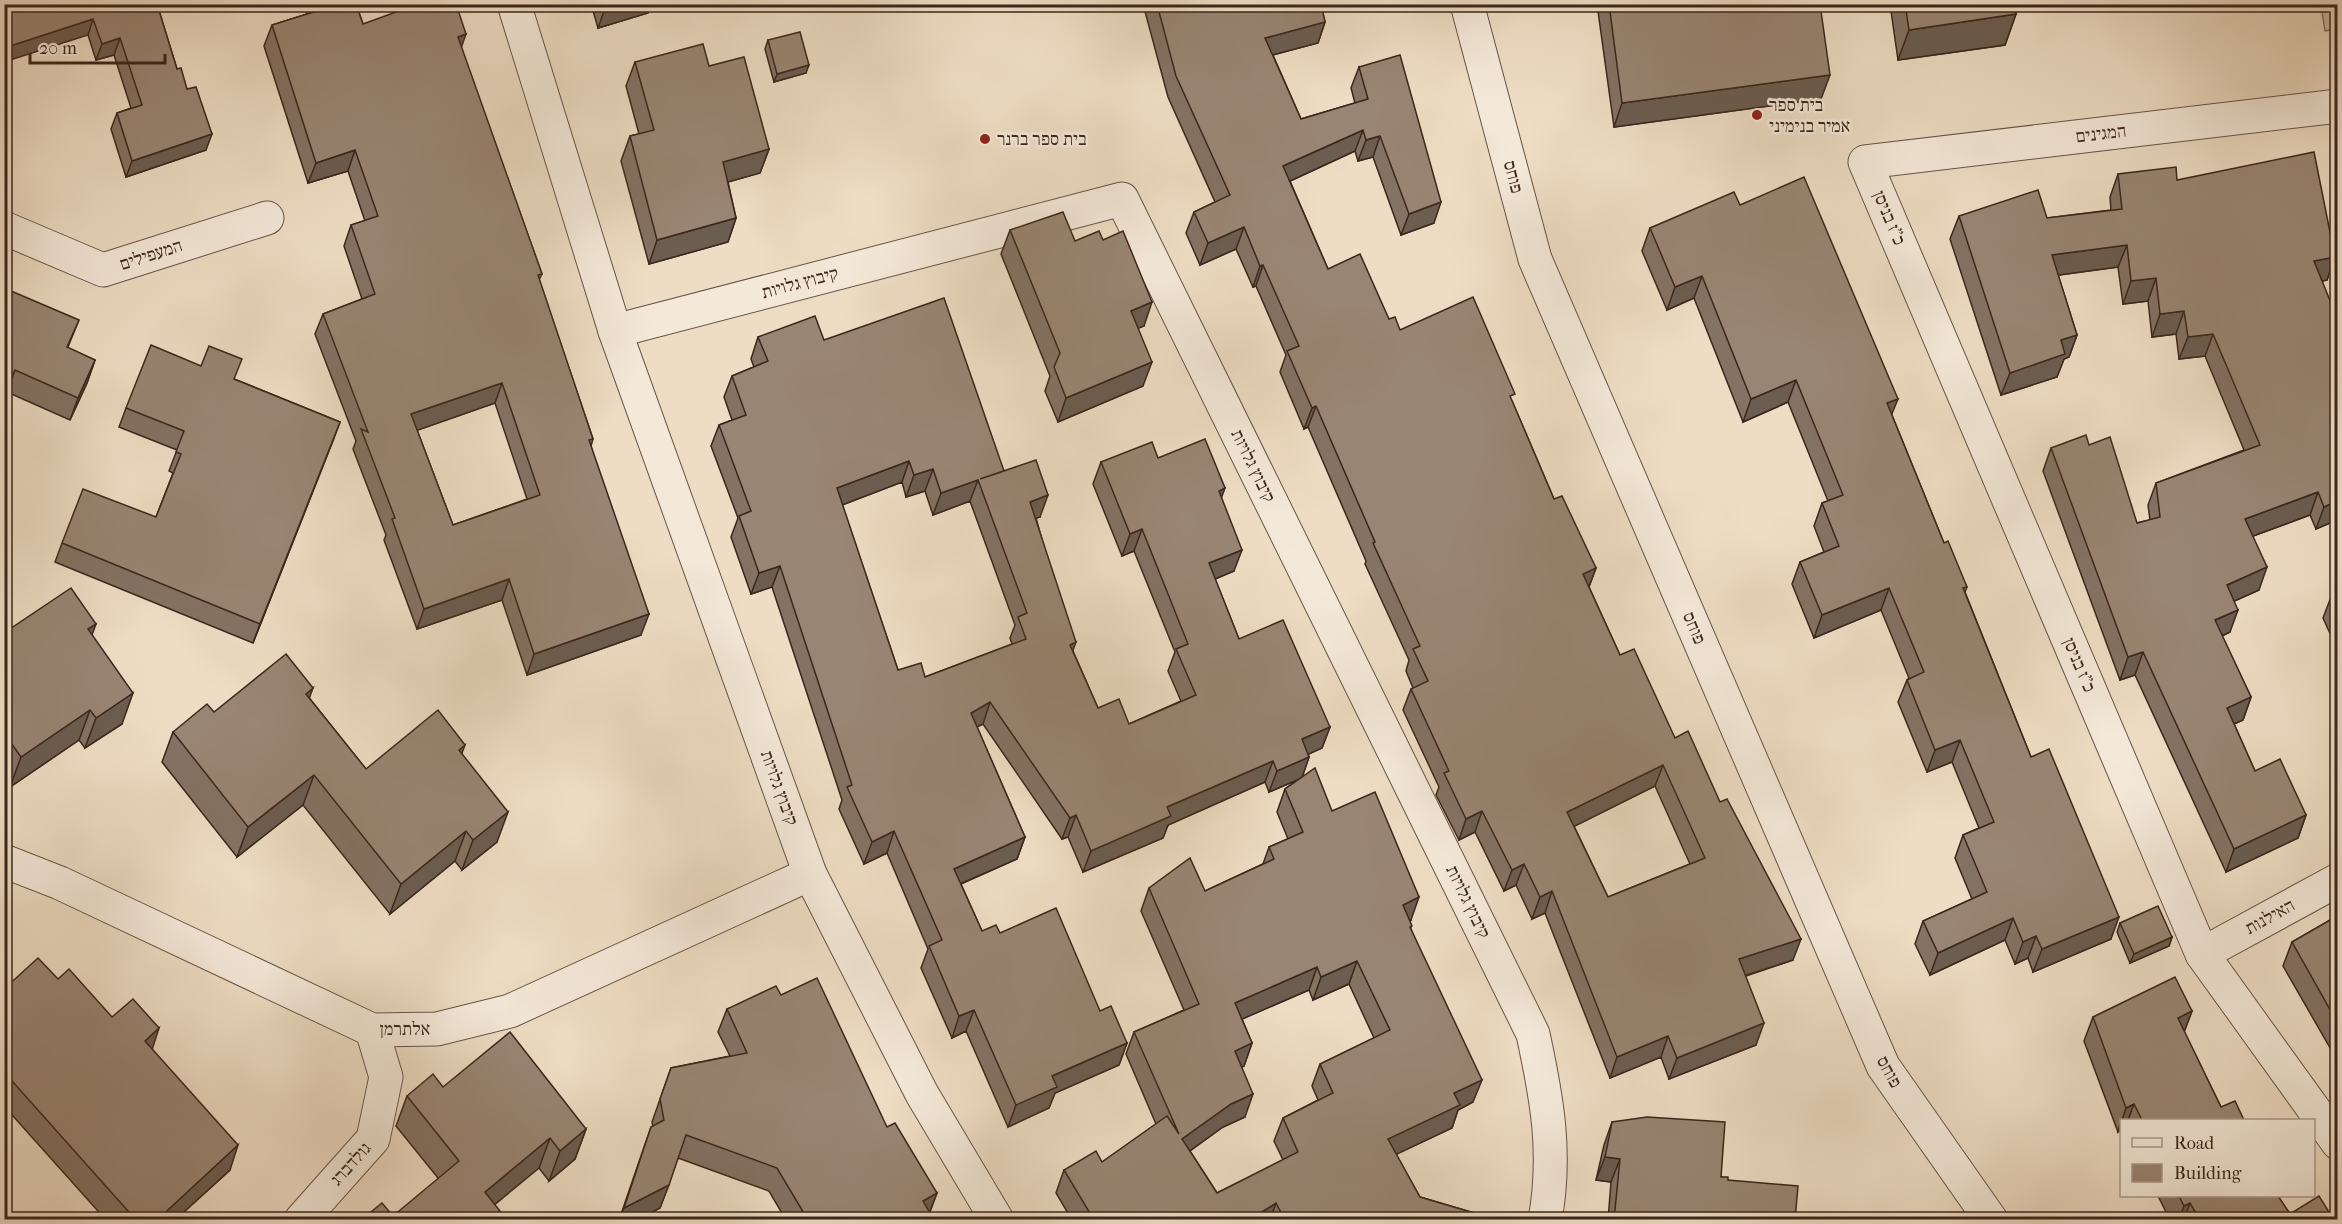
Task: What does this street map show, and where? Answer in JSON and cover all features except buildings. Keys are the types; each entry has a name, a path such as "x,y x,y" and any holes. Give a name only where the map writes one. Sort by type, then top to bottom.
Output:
{"street":[{"name":"קיבוץ גלויות","path":"514,4 615,331 810,874 922,1094 997,1220"},
{"name":"פוחס","path":"1467,4 1535,259 1883,1066 1991,1220"},
{"name":"המגינים","path":"1865,162 2337,106"},
{"name":"כ\"ז בניסן","path":"1865,162 2202,954 2337,1143"},
{"name":"קיבוץ גלויות","path":"615,331 1122,200 1533,1034 1549,1110 1552,1144 1545,1220"},
{"name":"המעפילים","path":"4,228 103,270 267,218"},
{"name":"אלתרמן","path":"4,861 60,883 372,1030 437,1029 510,1011 810,874"},
{"name":"האילנות","path":"2202,954 2337,879"},
{"name":"גולדברג","path":"301,1220 374,1138 386,1077 372,1030"}],"shaded area":[{"path":"2321,5 2337,5 2337,29 2325,31"}],"place":[{"name":"בית ספר אמיר בנימיני","path":"1757,115"},
{"name":"בית ספר ברנר","path":"985,139"}]}
